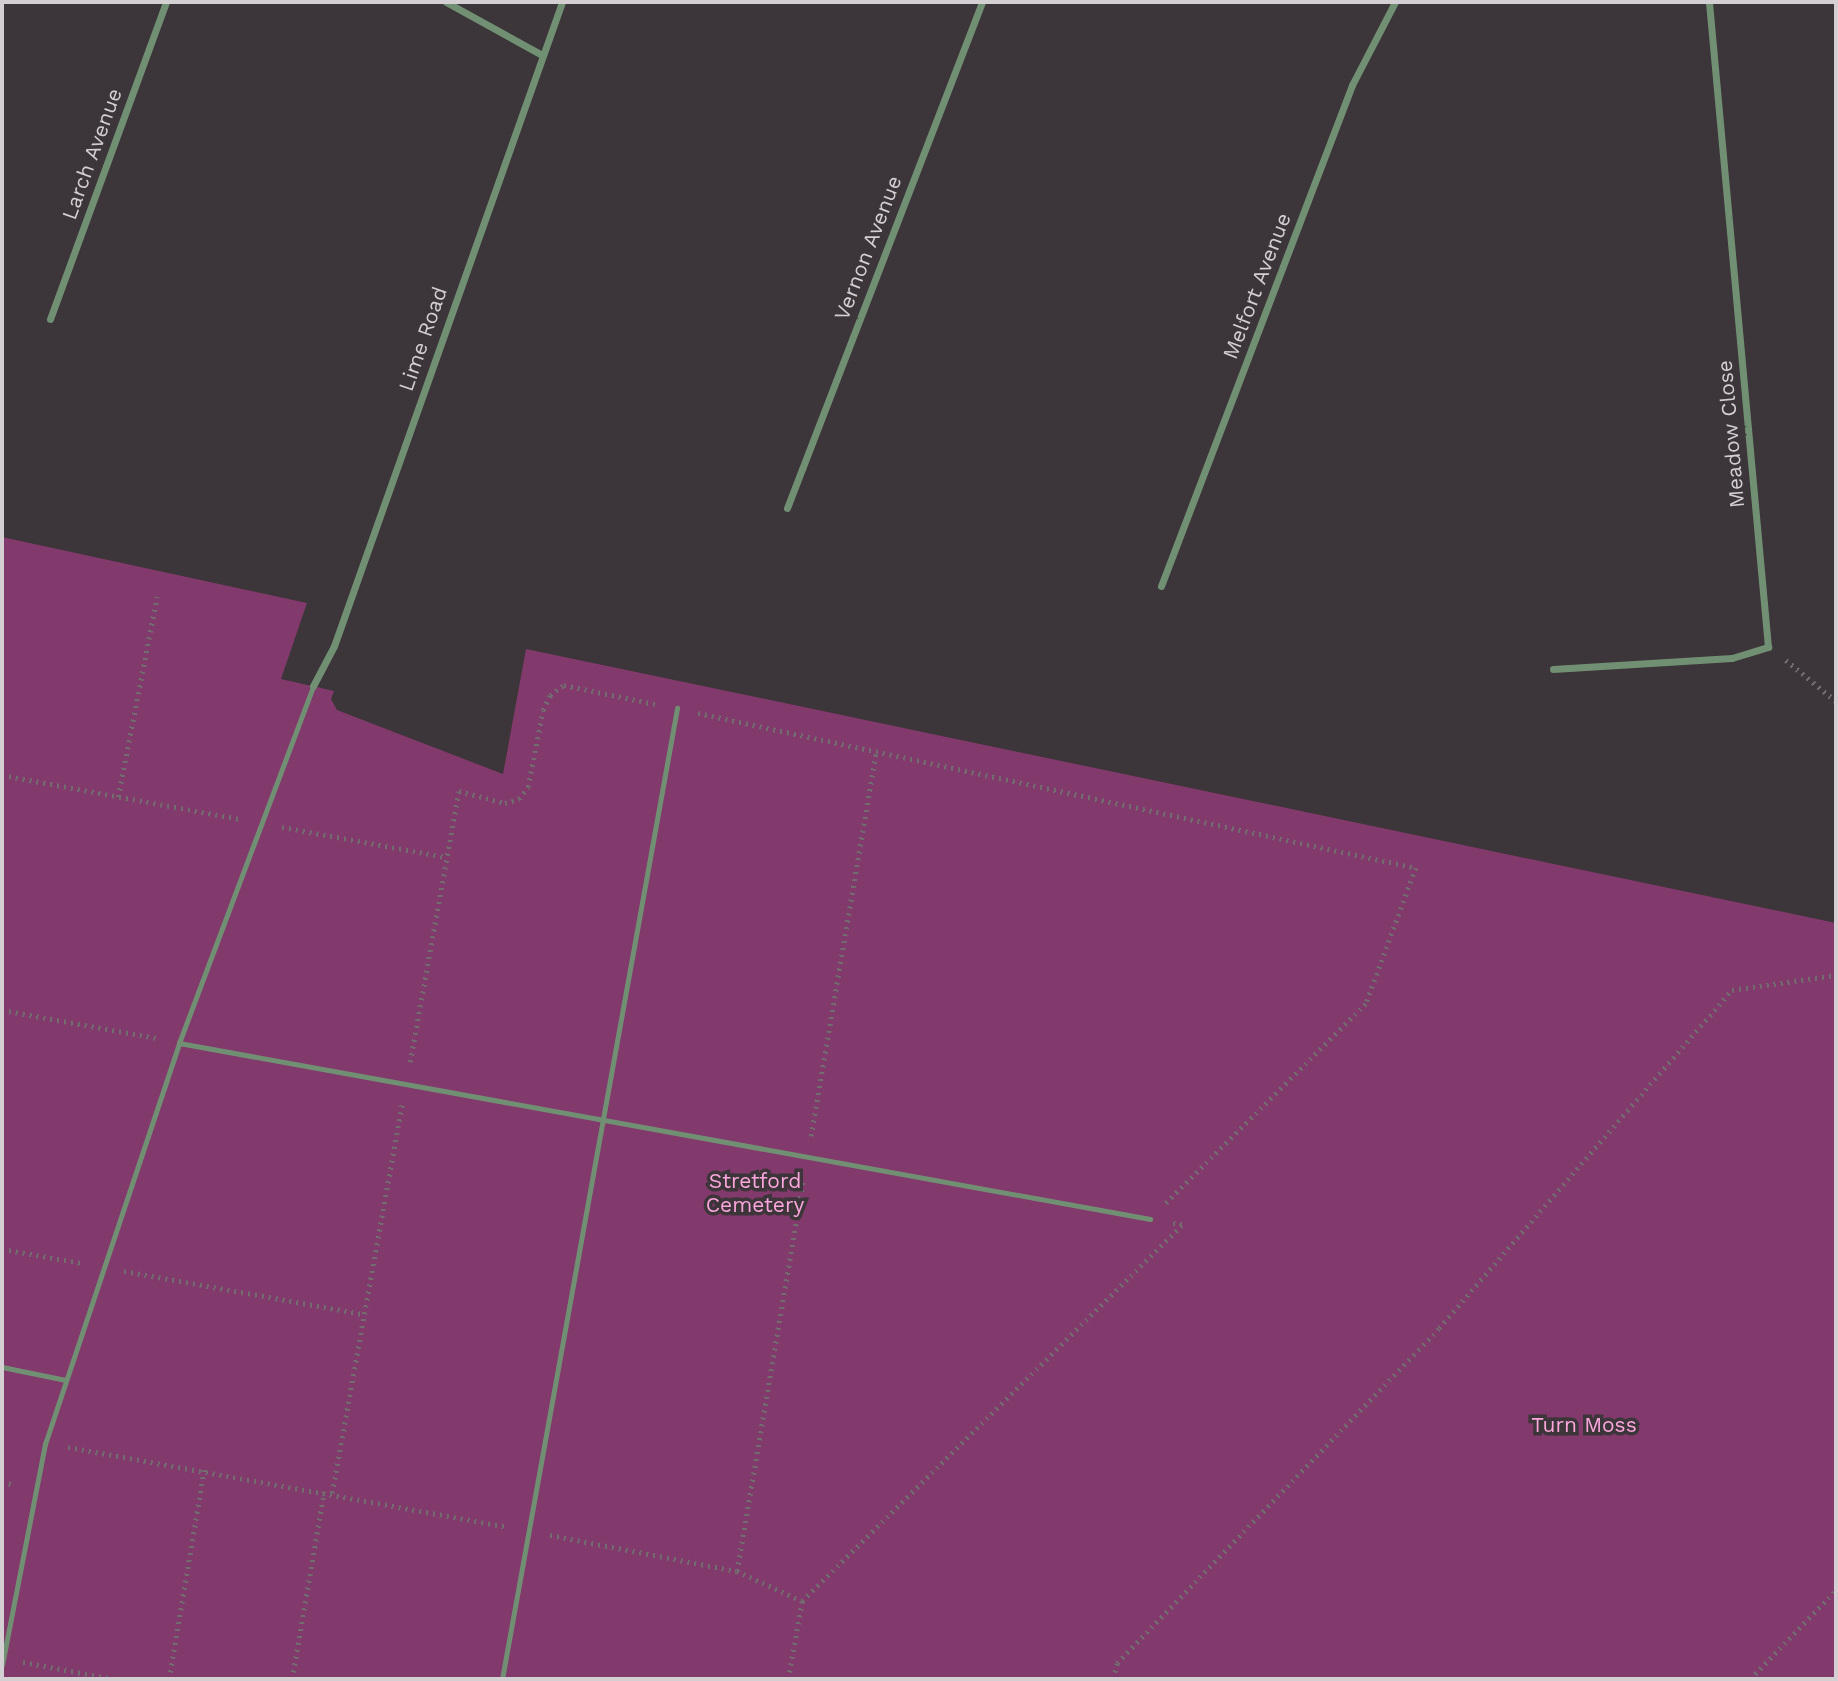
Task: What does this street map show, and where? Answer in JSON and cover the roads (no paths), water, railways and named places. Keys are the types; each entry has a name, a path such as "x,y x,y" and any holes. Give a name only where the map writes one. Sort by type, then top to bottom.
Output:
{"street":[{"name":"Larch Avenue","path":"50,319 166,2"},
{"path":"446,2 541,55"},
{"name":"Lime Road","path":"313,686 334,646 541,55 562,2"},
{"name":"Vernon Avenue","path":"787,508 982,2"},
{"name":"Melfort Avenue","path":"1161,586 1352,85 1395,2"},
{"name":"Meadow Close","path":"1553,669 1732,658 1768,647 1709,2"}],"lane":[{"path":"2,1661 45,1444 179,1043 313,686"},
{"path":"502,1679 677,708"},
{"path":"179,1043 1150,1219"},
{"path":"2,1367 66,1380"}],"park label":[{"name":"Stretford Cemetery","path":"755,1193"},
{"name":"Turn Moss","path":"1584,1425"}]}
